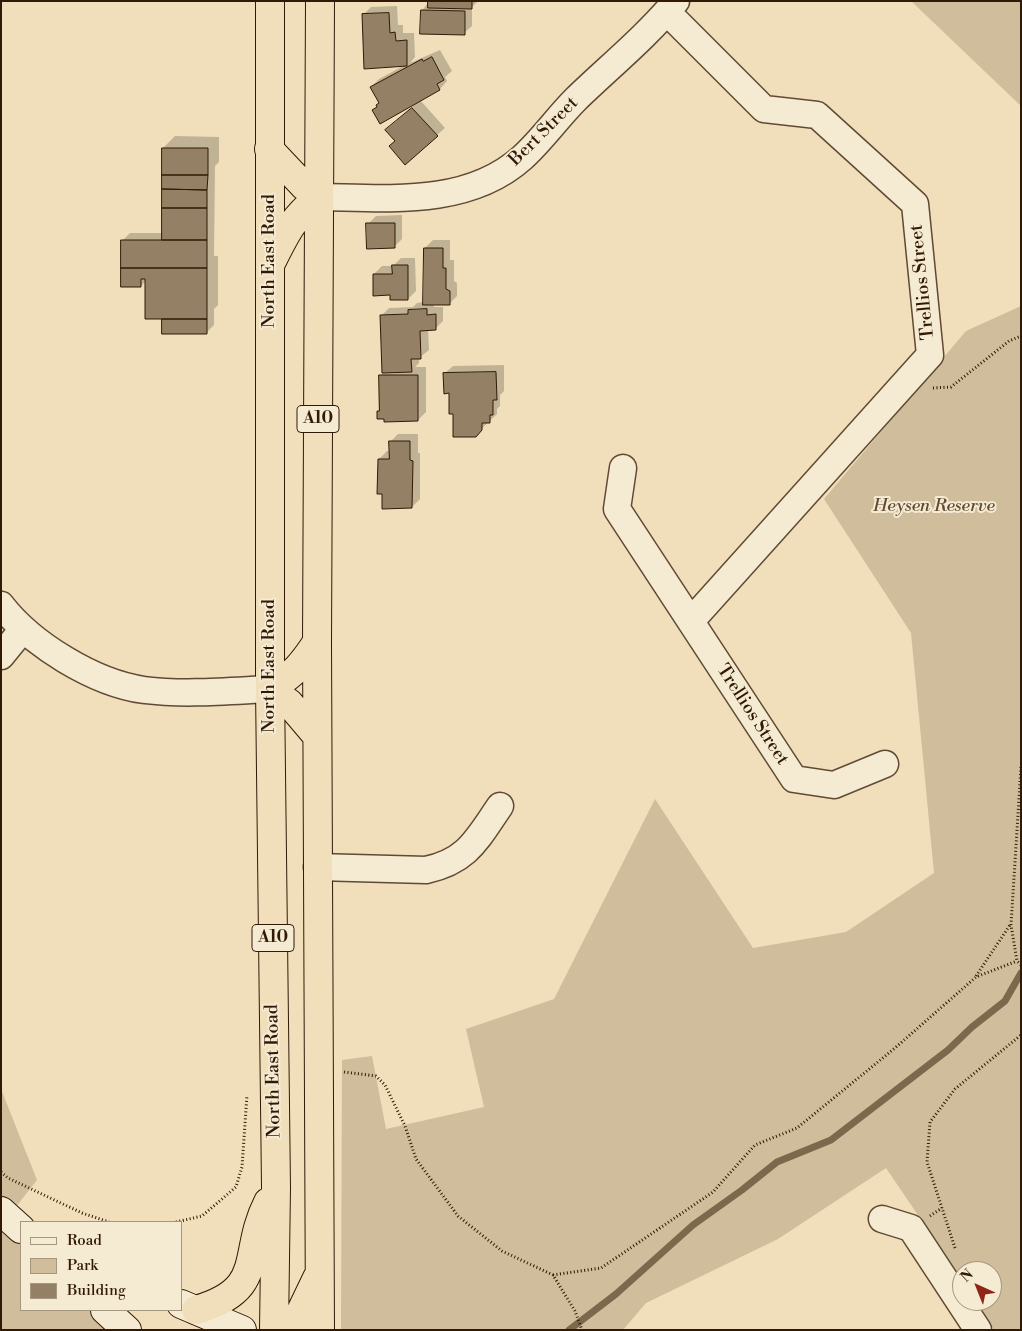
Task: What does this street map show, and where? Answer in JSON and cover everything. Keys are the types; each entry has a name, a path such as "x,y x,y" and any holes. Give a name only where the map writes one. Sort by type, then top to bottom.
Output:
{"highway":[{"name":"North East Road","path":"270,1 270,689 276,1187 274,1330"},
{"name":"A10","path":"320,1 317,642 320,1330"},
{"path":"269,149 304,186 319,197 300,213 290,225 270,264"},
{"path":"317,642 301,667 293,675 270,689 289,703 317,736"},
{"path":"188,1307 219,1304 233,1294 244,1281 250,1268 261,1216 276,1187"},
{"path":"292,1330 321,1267"}],"street":[{"name":"Bert Street","path":"319,197 435,195 473,186 495,177 522,158 573,102 672,6"},
{"name":"Trellios Street","path":"672,6 764,109 817,115 915,204 930,355 691,621"},
{"name":"Trellios Street","path":"623,468 616,509 794,779 834,785 885,764"},
{"path":"1,605 42,646 65,660 114,682 141,689 204,692 270,689"},
{"path":"1,656 23,629"},
{"path":"317,867 426,870 443,867 459,858 472,846 500,806"},
{"path":"882,1219 911,1228 978,1330"},
{"path":"188,1307 242,1330"}],"path":[{"path":"902,386 951,387 1008,341 1021,336"},
{"path":"1021,767 1011,925 1017,961 1021,965"},
{"path":"553,1275 601,1268 713,1192 754,1144 797,1128 895,1048 976,977 1011,925"},
{"path":"976,977 1017,961"},
{"path":"958,1255 927,1162 930,1122 955,1089 1021,1035"},
{"path":"341,1072 376,1076 385,1085 406,1126 416,1159 458,1216 502,1250 553,1275 575,1311 582,1330"},
{"path":"180,1221 202,1216 236,1186 242,1167 248,1086"},
{"path":"1,1172 8,1178 82,1213 106,1221"}],"green space":[{"path":"911,1 1021,1 1021,106"},
{"name":"Heysen Reserve","path":"1021,306 1021,1330 994,1330 982,1311 1002,1311 1002,1261 952,1261 952,1265 886,1168 778,1239 646,1303 623,1330 341,1330 342,1060 372,1056 386,1129 484,1107 466,1029 554,999 655,799 753,948 846,932 934,873 911,633 824,499 966,331"},
{"path":"1,1089 37,1180 8,1217 20,1228 20,1311 106,1311 127,1330 1,1330"}],"building":[{"path":"428,1 472,1 472,9 428,8"},
{"path":"421,10 465,11 465,35 420,34"},
{"path":"389,13 390,33 395,32 396,41 407,40 407,66 364,69 362,14"},
{"path":"432,57 444,80 437,84 440,90 380,124 372,110 379,103 370,87 422,59 423,61"},
{"path":"412,108 438,136 405,165 389,146 395,141 385,130"},
{"path":"162,148 208,148 208,175 162,175"},
{"path":"162,175 208,175 207,190 162,189"},
{"path":"162,189 207,190 207,208 162,208"},
{"path":"162,208 207,208 207,240 162,240"},
{"path":"366,223 395,223 395,248 367,249"},
{"path":"121,240 207,240 207,268 121,268"},
{"path":"424,248 443,248 443,268 446,268 446,289 450,291 450,305 423,305"},
{"path":"392,265 408,265 408,300 390,300 390,295 373,296 373,274 392,274"},
{"path":"121,268 207,268 207,319 145,319 145,279 141,279 141,287 121,287"},
{"path":"427,309 427,315 436,314 436,330 420,331 421,359 411,359 412,372 382,373 380,315 408,314 408,310"},
{"path":"162,319 207,319 207,334 162,334"},
{"path":"496,372 497,400 493,400 493,415 490,415 490,423 482,423 482,430 476,437 453,437 453,414 449,414 449,393 444,394 443,373"},
{"path":"379,375 418,375 418,421 384,422 384,419 377,419 377,411 379,411"},
{"path":"389,441 410,441 410,460 413,461 412,508 382,509 382,494 377,494 378,459 389,459"}],"waterway":[{"path":"569,1330 616,1294 693,1225 777,1162 831,1140 948,1050 972,1027 1005,1001 1021,973"}]}
